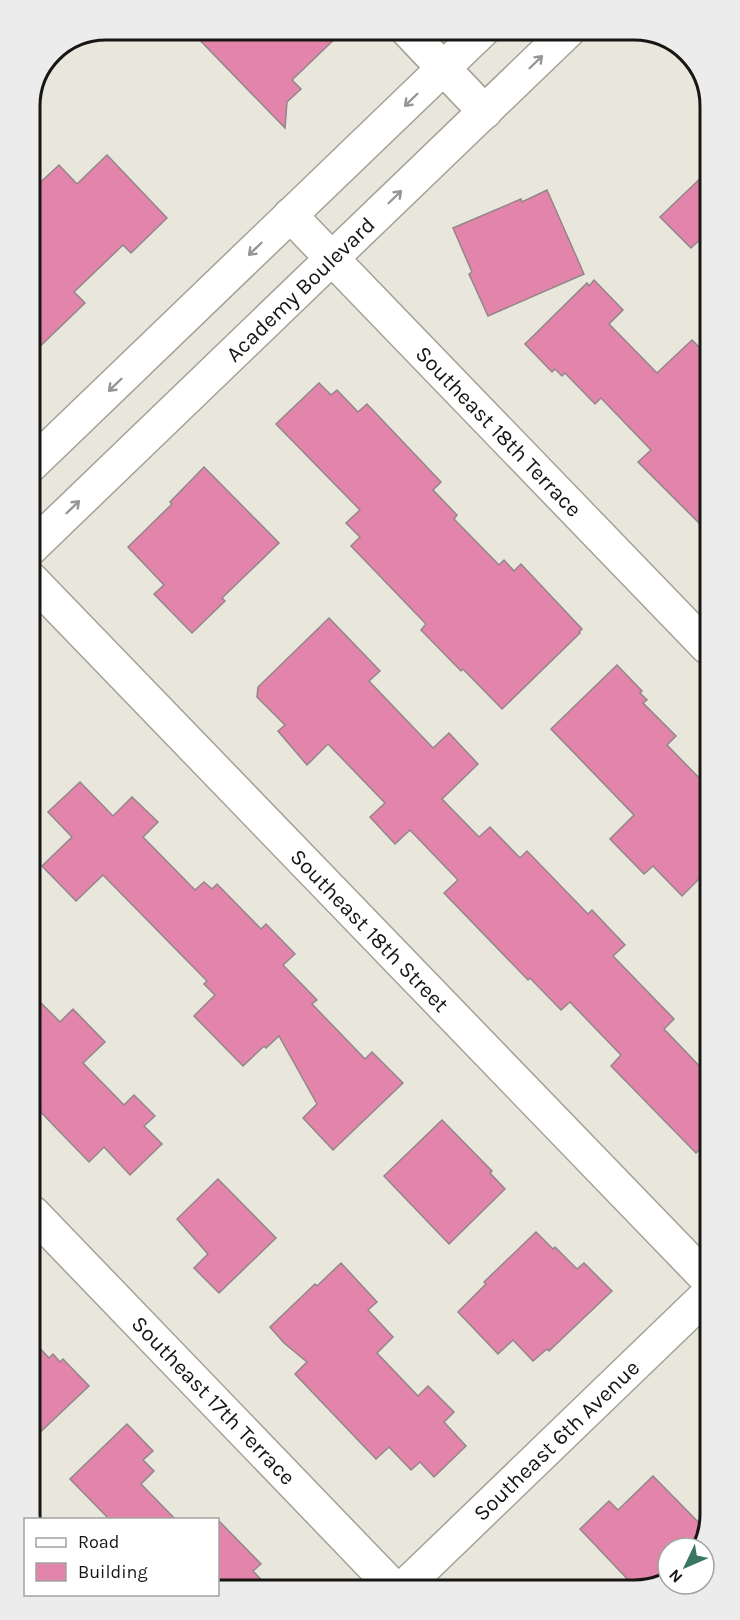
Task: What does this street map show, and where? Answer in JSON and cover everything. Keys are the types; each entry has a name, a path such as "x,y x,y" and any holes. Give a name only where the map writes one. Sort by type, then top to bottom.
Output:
{"street":[{"path":"417,41 484,112"},
{"path":"41,456 472,41"},
{"name":"Academy Boulevard","path":"41,539 558,41"},
{"name":"Southeast 18th Terrace","path":"290,215 700,640"},
{"name":"Southeast 18th Street","path":"41,588 700,1272"},
{"name":"Southeast 17th Terrace","path":"40,1220 386,1580"},
{"name":"Southeast 6th Avenue","path":"412,1580 700,1302"}],"building":[{"path":"200,40 333,40 292,80 301,89 287,102 285,128"},
{"path":"107,155 167,218 131,253 123,245 74,292 85,303 41,346 41,182 59,165 77,184"},
{"path":"700,179 700,240 691,248 660,217"},
{"path":"547,190 584,274 488,316 469,274 472,272 453,228"},
{"path":"594,280 623,310 609,324 657,373 692,340 700,348 700,524 638,462 651,450 601,398 595,404 565,373 562,376 555,369 552,372 525,344 587,283 589,286"},
{"path":"319,383 331,395 337,390 358,412 367,404 441,482 433,490 457,515 454,519 499,565 504,560 514,571 521,564 582,629 502,709 421,630 426,624 351,546 360,537 346,523 360,510 276,424"},
{"path":"204,467 279,543 222,598 225,601 192,633 154,594 164,585 128,547 172,504 170,502"},
{"path":"329,618 380,671 369,681 433,748 449,733 478,764 442,799 479,837 490,827 520,858 527,851 588,914 592,910 625,945 613,956 674,1019 664,1029 700,1067 700,1149 696,1153 611,1066 621,1055 570,1002 561,1010 530,978 528,980 444,893 458,880 410,830 395,844 370,817 385,803 328,744 307,765 278,731 285,725 257,697 258,687"},
{"path":"617,665 642,691 640,693 647,700 643,703 676,736 667,745 700,779 700,878 682,896 653,866 644,874 610,839 634,815 551,729"},
{"path":"80,782 113,816 132,797 158,822 143,837 195,890 204,882 212,889 217,884 261,929 266,924 295,954 283,965 317,1000 312,1004 365,1059 372,1052 403,1083 333,1150 303,1118 317,1104 279,1036 266,1048 264,1046 243,1066 194,1016 215,995 204,984 207,981 103,875 76,901 42,866 72,837 48,812"},
{"path":"40,1002 60,1022 73,1009 105,1042 83,1063 124,1105 134,1095 155,1116 144,1126 162,1144 130,1175 104,1147 89,1162 40,1112"},
{"path":"442,1120 492,1171 490,1173 505,1189 449,1244 384,1176"},
{"path":"218,1179 276,1238 219,1293 194,1268 208,1254 177,1219"},
{"path":"536,1232 577,1269 584,1263 612,1291 549,1351 547,1349 533,1361 513,1340 498,1354 458,1312 486,1284 484,1282"},
{"path":"341,1263 377,1302 368,1310 393,1337 377,1353 418,1396 428,1386 454,1412 444,1422 466,1446 434,1477 420,1462 411,1470 389,1447 376,1459 295,1374 307,1362 284,1343 270,1327 315,1284 317,1286"},
{"path":"40,1349 49,1358 53,1354 60,1362 63,1359 89,1386 40,1432"},
{"path":"127,1424 153,1451 143,1460 154,1471 141,1484 174,1518 108,1518 70,1479"},
{"path":"653,1476 699,1523 695,1536 656,1536 656,1576 628,1580 580,1529 609,1501 618,1510"},
{"path":"219,1521 261,1564 253,1571 261,1579 219,1579"}]}
